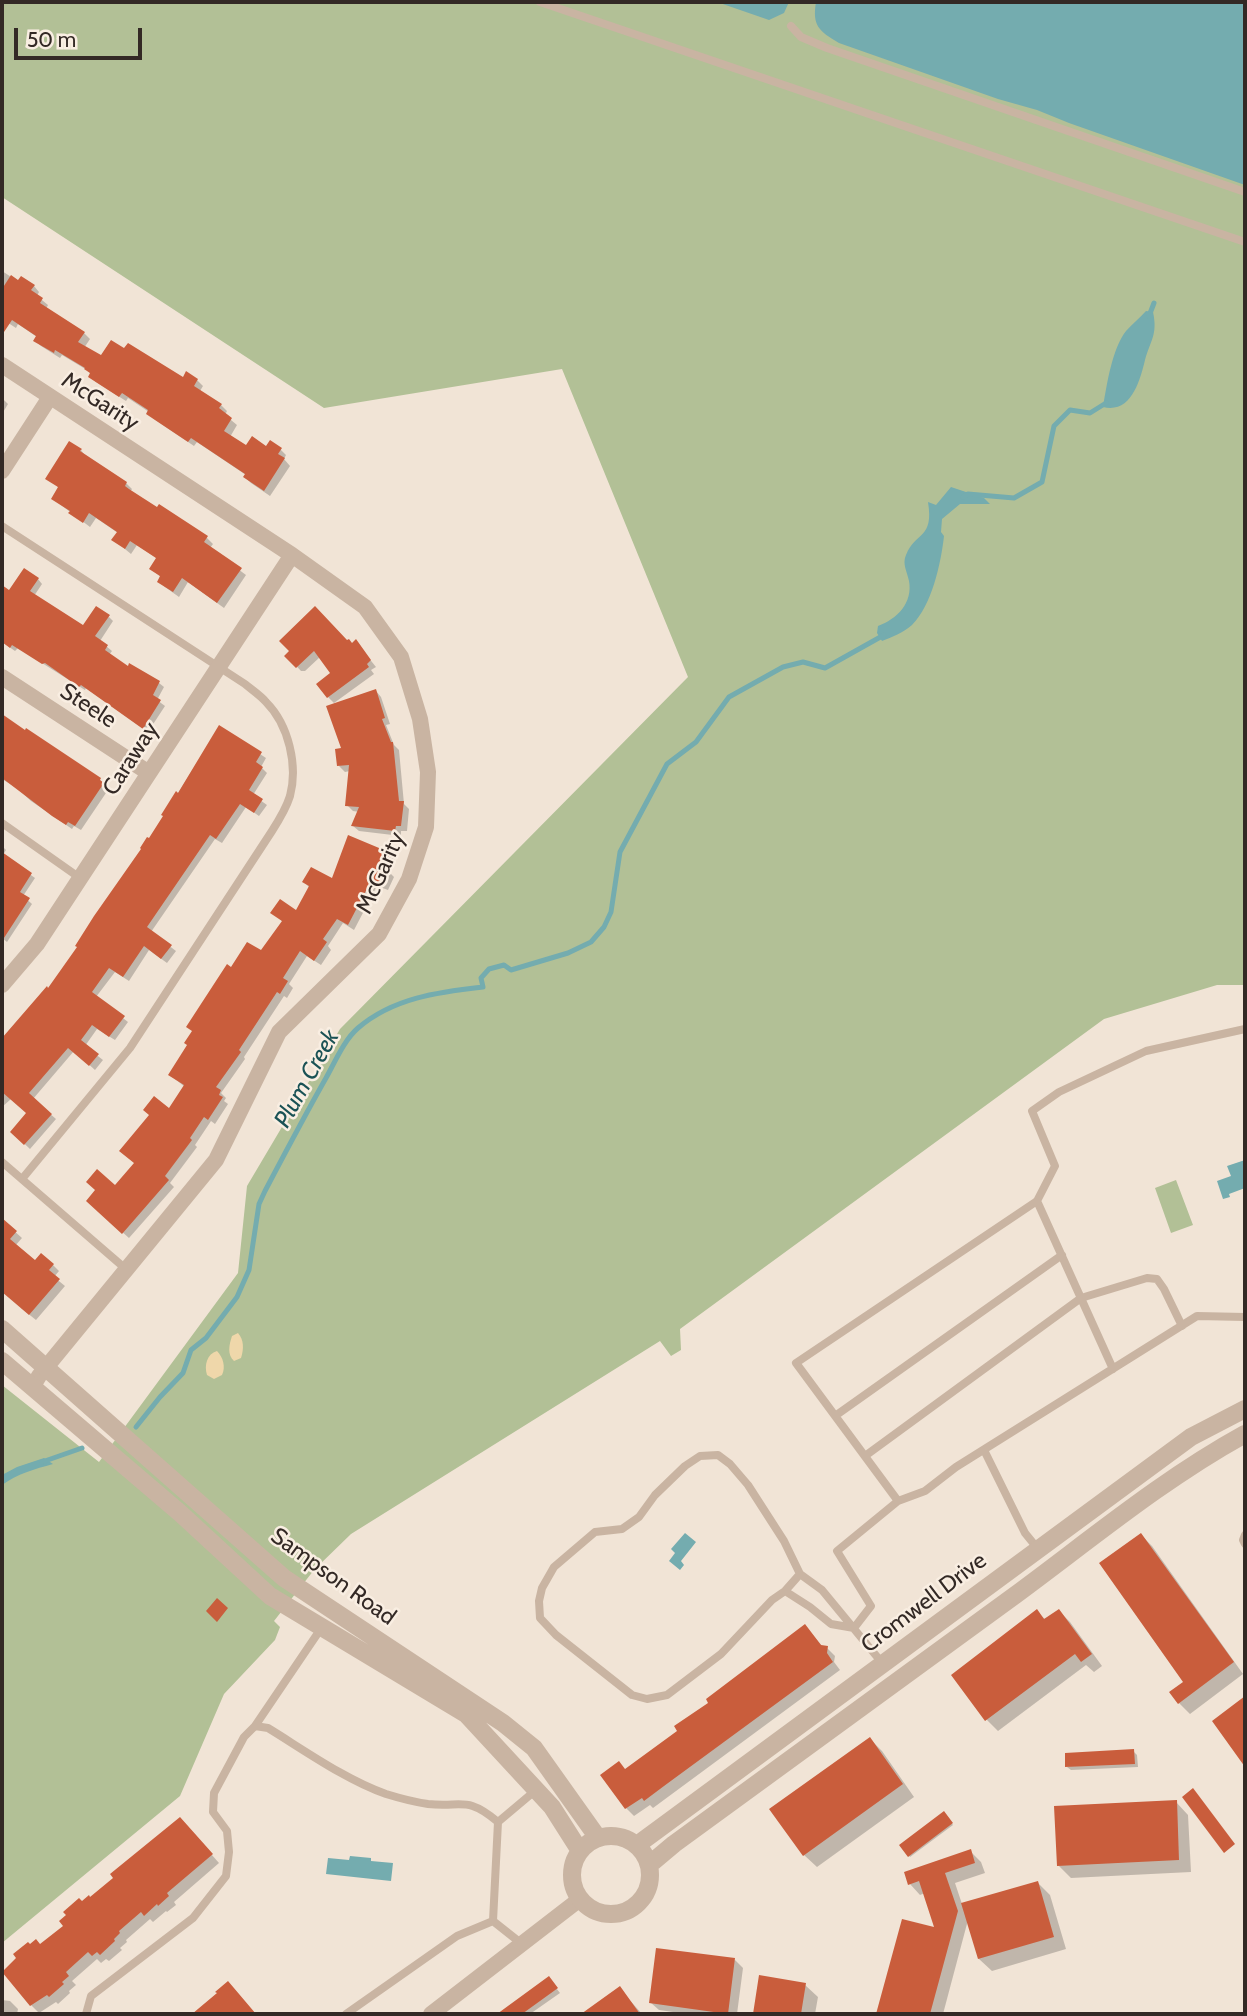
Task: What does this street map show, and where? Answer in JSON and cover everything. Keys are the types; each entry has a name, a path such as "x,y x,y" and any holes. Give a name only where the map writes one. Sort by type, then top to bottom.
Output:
{"street":[{"name":"McGarity","path":"2,365 292,555 365,607 401,657 420,719 428,772 426,827 409,879 379,934 279,1032 216,1160 33,1386"},
{"path":"2,471 50,397"},
{"name":"Caraway","path":"2,985 37,944 292,555"},
{"name":"Steele","path":"2,677 149,773"},
{"name":"Sampson Road","path":"2,1329 284,1578 503,1723 534,1748 598,1838"},
{"name":"Sampson Road","path":"2,1361 180,1513 270,1595 466,1714 552,1807 580,1851"},
{"name":"Cromwell Drive","path":"637,1845 1191,1437 1245,1409"},
{"name":"Cromwell Drive","path":"649,1865 1158,1490 1207,1455 1245,1434"},
{"path":"608,1835 618,1836 637,1845 649,1865 648,1888 642,1898 634,1907 624,1912 600,1913 589,1908 574,1888 574,1862 580,1851 588,1843 608,1835"},
{"path":"431,2014 580,1899"}],"lane":[{"path":"540,2 1245,242"},
{"path":"791,26 801,37 827,48 1245,192"},
{"path":"2,526 245,684 267,702 276,714 288,742 292,782 289,797 272,831 130,1048 22,1179"},
{"path":"2,823 80,878"},
{"path":"898,1501 796,1363 1037,1201 1055,1166 1032,1111 1059,1092 1146,1051 1245,1029"},
{"path":"2,1162 127,1270"},
{"path":"1037,1201 1113,1369"},
{"path":"835,1416 1062,1255"},
{"path":"865,1456 1081,1298 1147,1278 1157,1279 1182,1326"},
{"path":"854,1628 871,1606 837,1551 898,1501 925,1491 956,1468 1197,1316 1245,1317"},
{"path":"984,1450 1025,1533 1038,1549"},
{"path":"800,1574 721,1654 667,1695 647,1699 632,1695 556,1635 540,1618 539,1601 542,1588 554,1567 595,1532 622,1529 639,1517 655,1495 685,1466 700,1456 718,1455 730,1464 747,1485 784,1541 800,1574 822,1590 883,1664"},
{"path":"1245,1535 1245,1544"},
{"path":"785,1591 831,1624 854,1628"},
{"path":"818,1614 830,1599"},
{"path":"86,2014 91,1996 194,1918 226,1876 229,1852 226,1830 213,1812 214,1793 244,1737 255,1726 322,1627"},
{"path":"255,1726 268,1728 366,1786 388,1795 429,1804 465,1803 483,1809 498,1822"},
{"path":"493,1921 498,1822 536,1790"},
{"path":"493,1921 522,1944"},
{"path":"346,2014 457,1936 493,1921"}],"green space":[{"path":"2,2 1245,2 1245,985 1217,985 1104,1019 680,1329 681,1350 671,1356 660,1341 351,1534 314,1570 274,1621 280,1627 275,1640 224,1694 180,1796 2,1943 2,1385 99,1462 238,1273 247,1186 340,1029 688,677 562,369 324,408 2,197"},
{"path":"1176,1180 1193,1225 1171,1233 1155,1188"}],"sand":[{"path":"238,1333 243,1351 241,1358 234,1361 230,1356 229,1346 232,1336"},
{"path":"217,1351 224,1369 222,1375 214,1379 207,1375 206,1364 209,1357"}],"water":[{"path":"717,2 789,2 784,13 769,20"},
{"path":"816,2 1245,2 1245,185 1037,110 839,43 818,27 815,17"},
{"path":"1146,311 1153,312 1154,332 1137,386 1121,406 1103,407 1111,367 1121,338"},
{"path":"951,487 984,498 990,504 960,504 942,519 941,532 944,536 941,558 925,606 909,628 882,641 877,633 878,626 897,614 909,596 905,558 910,547 926,529 928,502 936,505"},
{"path":"1245,1160 1245,1188 1223,1199 1217,1181 1231,1176 1227,1166"},
{"path":"44,1458 53,1464 20,1475 2,1485 2,1475"},
{"path":"685,1533 696,1542 681,1561 684,1565 680,1570 669,1561 675,1553 671,1549"},
{"path":"350,1856 393,1863 391,1881 326,1874 328,1858 349,1860"}],"building":[{"path":"11,275 18,280 21,276 35,285 31,290 43,298 40,303 85,332 78,342 101,355 111,340 124,348 128,343 183,377 186,371 198,379 194,386 222,404 219,408 232,418 224,431 246,445 252,436 266,446 270,440 282,448 278,454 285,458 264,491 243,477 245,474 191,438 188,442 146,414 148,410 122,393 119,397 88,377 90,373 85,368 55,350 54,353 33,341 36,336 12,320 2,335 2,289"},
{"path":"69,441 127,482 125,486 129,489 157,507 159,504 208,536 204,542 242,568 217,603 182,578 173,592 157,582 160,576 149,569 156,558 130,541 125,549 111,540 117,532 89,513 83,523 51,499 58,487 45,479"},
{"path":"24,568 39,578 30,591 83,625 96,606 110,615 95,636 108,645 105,650 128,666 129,663 160,681 153,695 161,700 143,729 81,685 79,687 45,663 42,664 12,645 10,648 2,642 2,585 9,590"},
{"path":"315,606 347,640 352,643 356,639 371,660 367,664 369,667 327,698 316,684 330,673 314,651 296,668 284,656 289,651 279,641"},
{"path":"376,689 385,718 382,719 393,742 399,801 404,801 401,826 396,826 395,831 351,826 359,807 345,806 349,765 337,766 335,749 341,748 326,706"},
{"path":"2,714 101,778 104,783 75,826 68,822 66,825 52,816 2,778"},
{"path":"219,725 262,752 256,762 263,767 249,790 263,799 254,813 240,804 216,839 210,835 147,927 172,945 161,959 144,946 123,977 109,968 92,992 125,1016 109,1037 92,1025 81,1040 99,1054 89,1066 68,1048 29,1093 52,1114 24,1145 10,1132 26,1113 2,1092 2,1038 47,986 48,988 77,947 75,946 94,916 147,837 149,838"},
{"path":"348,835 391,853 384,868 389,869 382,885 371,881 348,925 337,919 323,939 327,942 314,961 300,951 283,978 288,981 280,994 277,992 239,1050 241,1052 216,1087 221,1090 219,1095 223,1097 208,1120 204,1117 190,1138 192,1140 165,1176 169,1180 122,1234 86,1201 95,1190 86,1182 97,1169 115,1185 134,1163 119,1151 149,1115 143,1110 154,1096 169,1108 184,1085 168,1075 187,1045 184,1043 192,1031 186,1027 227,964 231,967 247,942 261,950 282,921 270,913 280,899 296,910 309,886 302,882 311,867 332,878"},
{"path":"2,852 32,873 20,892 30,898 2,941"},
{"path":"2,1218 17,1231 10,1239 35,1260 41,1253 54,1264 49,1270 60,1279 29,1315 2,1292"},
{"path":"1141,1533 1234,1662 1178,1704 1169,1692 1183,1682 1099,1563"},
{"path":"217,1598 228,1608 217,1622 206,1611"},
{"path":"1037,1609 1044,1619 1059,1609 1092,1654 1081,1662 1075,1654 985,1721 951,1675"},
{"path":"805,1624 821,1645 828,1646 827,1653 833,1662 644,1801 642,1798 625,1809 600,1775 619,1761 625,1769 677,1731 674,1726 708,1703 706,1699"},
{"path":"1245,1696 1245,1767 1212,1721"},
{"path":"870,1737 903,1784 803,1856 769,1809"},
{"path":"1134,1749 1135,1764 1065,1767 1065,1753"},
{"path":"1193,1788 1235,1844 1224,1853 1182,1797"},
{"path":"1177,1800 1179,1860 1057,1866 1054,1806"},
{"path":"944,1811 953,1823 908,1857 899,1845"},
{"path":"180,1817 213,1854 167,1893 169,1896 158,1906 157,1904 144,1916 141,1912 119,1931 115,1941 100,1955 97,1952 92,1956 88,1952 66,1972 69,1976 62,1982 64,1984 49,1997 47,1995 30,2006 2,1972 16,1958 13,1954 36,1939 40,1944 63,1926 59,1921 66,1915 63,1912 79,1898 82,1901 89,1895 90,1897 113,1878 110,1874"},
{"path":"971,1849 975,1863 945,1873 958,1911 930,2014 876,2014 902,1919 934,1927 919,1881 908,1885 904,1872"},
{"path":"1038,1881 1054,1937 978,1959 961,1903"},
{"path":"656,1948 735,1958 728,2014 649,2003"},
{"path":"759,1975 806,1983 801,2014 753,2014"},
{"path":"549,1976 558,1988 522,2014 497,2014"},
{"path":"228,1981 256,2014 192,2014 217,1993 215,1992"},
{"path":"620,1986 640,2014 581,2014"}],"waterway":[{"name":"Plum Creek","path":"1149,316 1154,303"},
{"name":"Plum Creek","path":"963,497 968,494 1014,498 1042,482 1054,426 1070,410 1090,413 1106,403"},
{"name":"Plum Creek","path":"136,1427 183,1373 191,1350 206,1338 237,1297 249,1270 259,1204 340,1052 353,1033 372,1018 401,1003 433,994 483,987 481,978 489,969 504,965 511,970 568,953 591,942 604,927 611,912 620,852 667,764 696,742 729,697 783,667 803,662 825,668 884,635"},
{"name":"Plum Creek","path":"42,1462 82,1448"}]}
